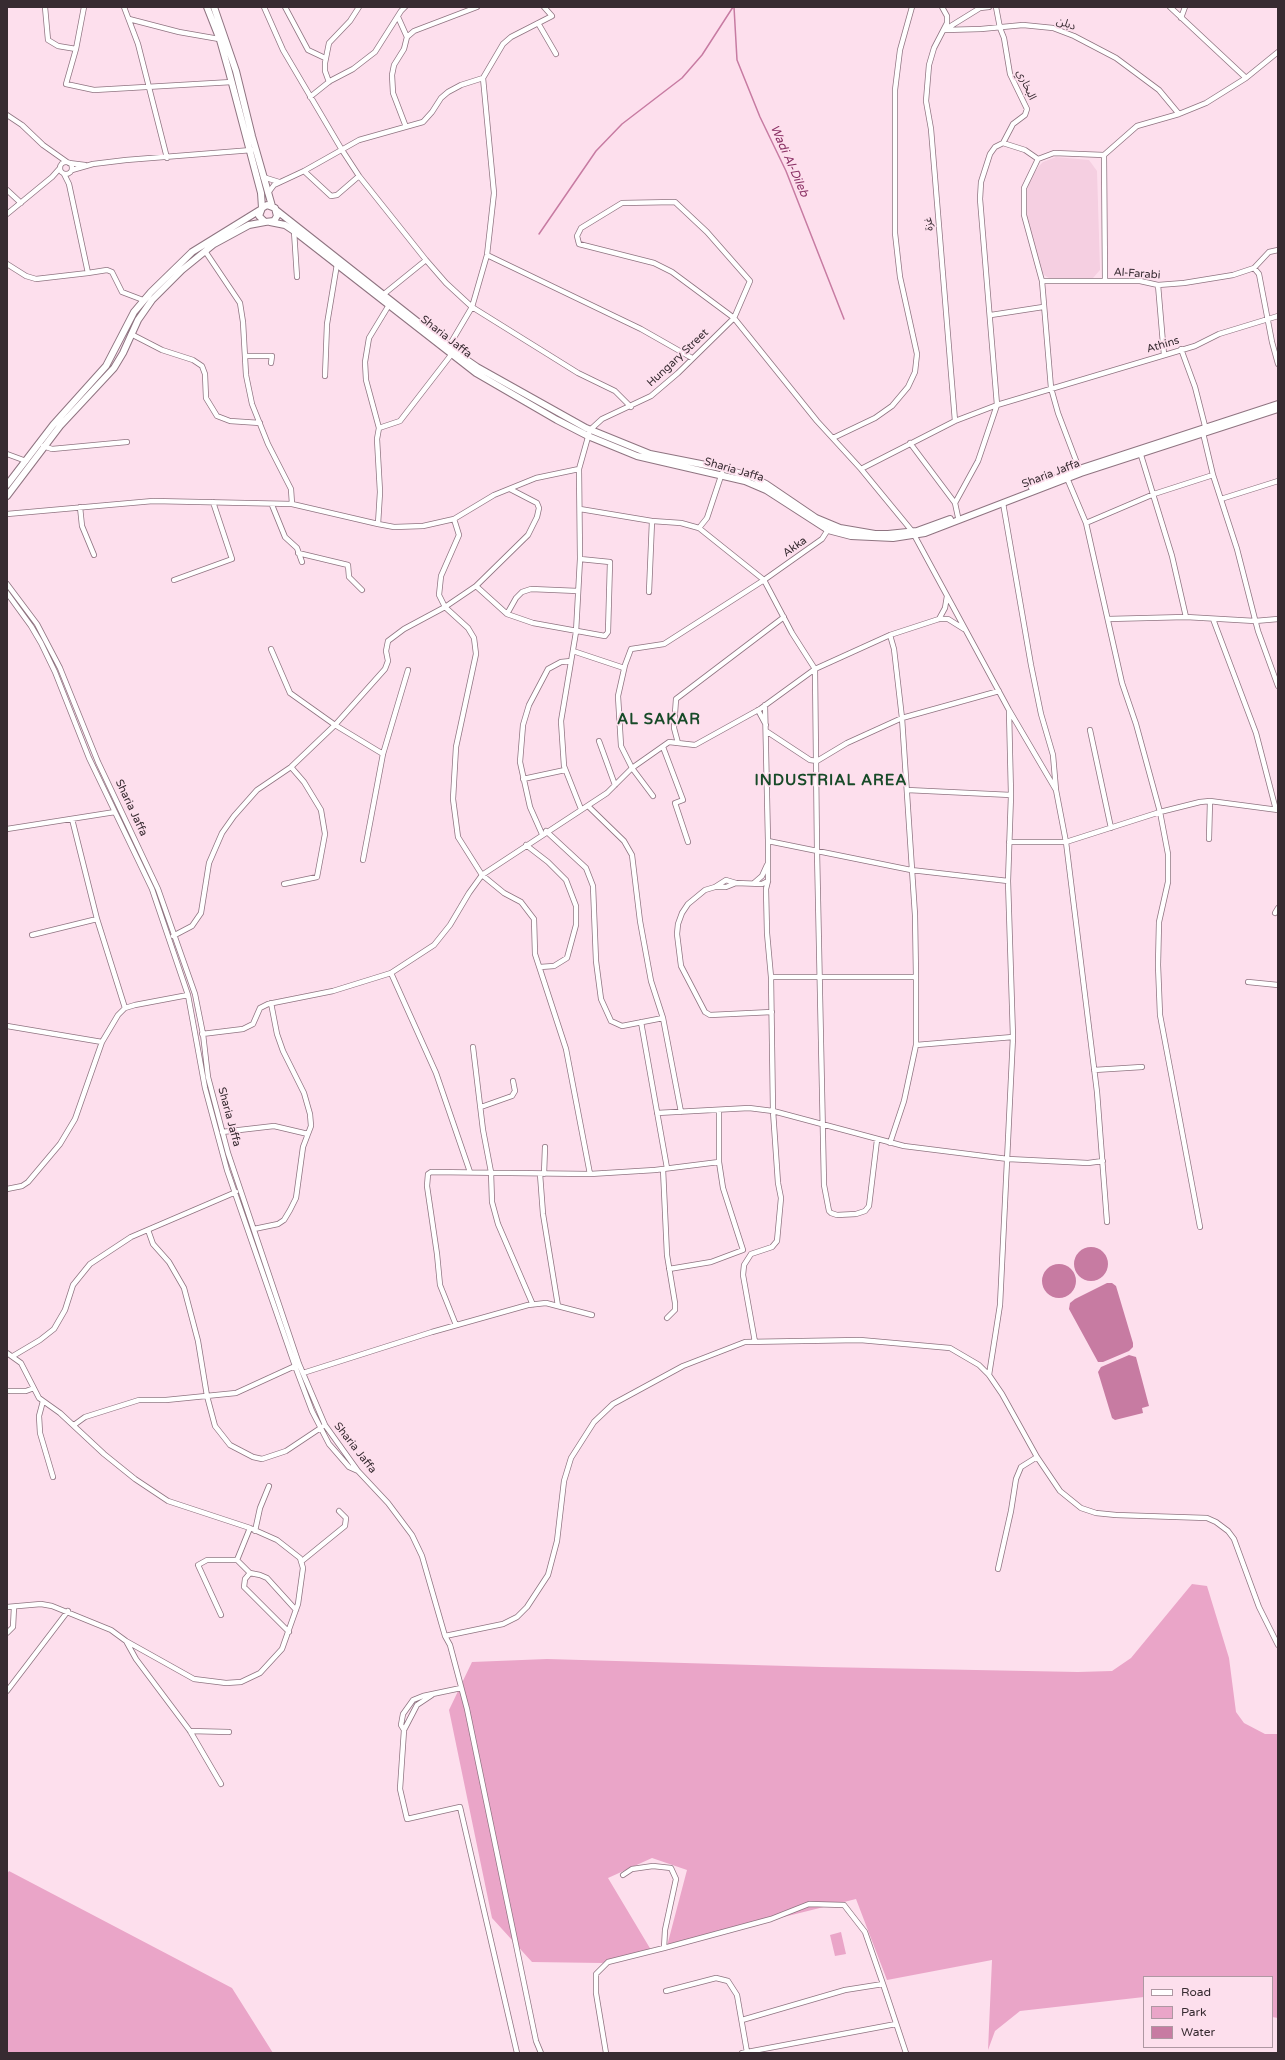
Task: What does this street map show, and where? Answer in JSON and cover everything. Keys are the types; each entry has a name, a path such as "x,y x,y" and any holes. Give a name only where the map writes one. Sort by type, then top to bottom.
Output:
{"main road":[{"path":"7,496 43,446 114,368 123,353 131,334 152,300 182,270 205,251 249,225 268,222 276,218 274,208 252,150 219,39 207,7"},
{"path":"214,7 236,71 261,193 261,209 259,216 268,222"},
{"path":"7,486 53,425 106,366 134,312 143,300 192,252 267,205 274,208"},
{"name":"Sharia Jaffa","path":"274,208 477,367 589,433"},
{"name":"Sharia Jaffa","path":"268,222 285,225 294,231 476,373 589,433 658,462 723,472 766,490 830,527 869,538 913,534 1003,503 1067,478 1080,471 1278,409"},
{"name":"Sharia Jaffa","path":"913,534 1205,426 1278,404"}],"street":[{"path":"45,7 48,40 58,46 76,49"},
{"path":"84,7 76,49 66,84 94,90 232,82"},
{"path":"124,7 138,44 167,158"},
{"path":"264,7 283,50 359,176 446,283 472,307 578,373 615,392 631,407"},
{"path":"285,7 308,50 325,58"},
{"path":"329,82 325,72 325,58 329,43 350,21 359,7"},
{"path":"310,97 329,82 353,69 375,52 406,7"},
{"path":"406,127 393,93 392,75 394,65 404,49 407,37 414,31 477,7"},
{"path":"449,346 472,307 487,254 494,193 483,78 503,44 512,37 552,16 544,7"},
{"path":"833,438 875,418 892,406 908,387 915,372 917,354 900,277 894,233 894,90 900,50 912,7"},
{"path":"942,7 947,16 945,30"},
{"path":"945,30 980,8 989,7"},
{"path":"996,7 1000,28"},
{"path":"1170,7 1246,78"},
{"path":"1181,18 1185,7"},
{"path":"398,17 407,37"},
{"path":"129,19 179,32 219,39"},
{"path":"538,23 556,54"},
{"name":"دبلن","path":"945,30 1000,28 1035,24 1053,28 1074,36 1116,58 1142,75 1159,90 1179,114"},
{"name":"البخاري","path":"1000,28 1004,38 1010,74 1027,109 1025,115 1013,124 1003,143"},
{"name":"غزة","path":"945,30 934,48 929,65 926,101 931,129 955,421"},
{"path":"955,503 978,461 997,405 991,315 980,199 981,182 990,154 995,147 1003,143 1025,150 1038,158 1054,154 1104,155 1137,126 1179,114 1206,103 1246,78 1278,52"},
{"path":"268,194 270,188 279,182 304,171 358,140 423,122 441,98 448,92 461,85 483,78"},
{"path":"7,115 22,125 54,154 68,163 91,165 252,150"},
{"path":"54,154 69,184 88,273"},
{"path":"1104,155 1105,281"},
{"path":"1038,158 1027,180 1023,199 1026,228 1042,281 1043,308 1051,388 1058,413 1080,471"},
{"path":"7,214 52,177 60,167 68,163"},
{"path":"68,163 72,171 69,184"},
{"path":"52,177 91,165"},
{"path":"304,171 325,193 331,196 337,195 359,176"},
{"path":"263,177 279,182"},
{"path":"7,190 21,203"},
{"path":"734,318 750,281 707,232 675,202 622,203 581,228 576,236 579,244 654,263 672,272 734,318 817,421 861,469 913,534 1009,710 1056,790"},
{"path":"294,231 297,277"},
{"path":"1278,250 1268,252 1254,268 1258,274 1278,364"},
{"path":"205,251 240,303 243,322 244,356 252,404 291,489 292,504"},
{"path":"487,254 641,329 692,358"},
{"path":"384,294 426,260"},
{"path":"7,264 26,276 36,279 108,270 112,272 122,292 143,300"},
{"path":"325,376 327,324 337,264"},
{"name":"Al-Farabi","path":"1042,281 1140,281 1158,285 1233,275 1254,268"},
{"path":"1158,285 1164,355"},
{"path":"378,524 380,492 377,439 379,428 366,380 365,362 370,338 389,305"},
{"path":"991,315 1043,308"},
{"name":"Athins","path":"861,469 955,421 997,405 1195,346 1219,334 1278,316"},
{"name":"Hungary Street","path":"589,433 602,419 631,407 651,396 734,318"},
{"path":"131,334 162,350 193,360 202,366 205,374 206,398 217,416 230,421 260,423"},
{"path":"1181,349 1195,387 1205,426 1203,433 1221,499 1237,549 1255,621 1270,668 1278,686"},
{"path":"379,428 400,421 451,355"},
{"path":"244,356 272,356 271,363"},
{"path":"581,809 565,770 561,720 576,632 580,559 579,469 589,433"},
{"path":"43,446 52,449 127,442"},
{"path":"910,443 955,503 958,517"},
{"path":"1140,452 1154,494 1186,617"},
{"path":"7,454 26,461"},
{"path":"7,514 153,501 272,505 292,504 394,527 423,526 454,519 494,495 536,478 579,469"},
{"path":"699,528 707,518 723,472"},
{"path":"1086,523 1154,494 1214,475"},
{"path":"1067,478 1086,523 1122,683 1136,724 1160,812 1168,854 1168,882 1160,922 1158,965 1160,1014 1200,1227"},
{"path":"1221,499 1278,481"},
{"path":"169,937 176,935 192,926 200,913 209,863 226,827 258,790 291,767 335,725 385,669 388,660 386,651 388,641 404,629 445,607 476,586 528,535 537,517 539,508 537,503 510,489"},
{"path":"174,580 232,559 213,502"},
{"path":"1003,503 1031,666 1041,714 1053,756 1056,790 1066,842 1094,1070 1103,1161 1107,1222"},
{"path":"272,505 285,537 297,548 302,562"},
{"path":"80,507 82,526 94,555"},
{"path":"580,509 652,521 681,523 699,528 764,580 815,669 816,851 824,1125 824,1185 829,1211 837,1215 856,1214 865,1211 869,1206 878,1140"},
{"path":"454,519 459,535 440,584 439,595 445,607 468,628 476,644 476,654 457,736 453,799 458,836 482,875 504,893 521,902 532,914 535,928 535,954 566,1049 590,1174"},
{"path":"649,592 652,521"},
{"name":"Akka","path":"624,668 631,649 664,644 764,580 822,539 830,527"},
{"path":"298,553 348,565 349,578 362,590"},
{"path":"476,586 507,614 532,623 603,636 608,632 610,562 580,559"},
{"name":"Sharia Jaffa","path":"7,584 37,624 60,668 98,762 158,888 176,935 195,994 204,1034 208,1077 222,1132 240,1190 303,1373 325,1425 358,1471 388,1503 412,1535 430,1578 445,1636 450,1645 461,1688 536,2041 541,2053"},
{"path":"507,614 519,595 531,589 578,591"},
{"path":"7,593 31,626 41,643 115,812 152,889 188,994 197,1034 209,1107 234,1192 295,1366 320,1428 336,1454 348,1467 358,1471"},
{"path":"939,619 945,608 947,596"},
{"path":"678,743 674,728 676,699 784,617"},
{"path":"1108,619 1186,617 1255,621 1278,619"},
{"path":"197,1034 249,1027 253,1024 260,1008 271,1003 333,991 391,973 434,945 450,925 469,893 482,875 607,793 632,768 669,742 695,744 758,710 815,669 890,635 939,619 948,619 966,631"},
{"path":"1009,842 1066,842 1188,804 1210,801 1277,810 1256,733 1214,619"},
{"path":"890,635 902,718 915,915 916,977 916,1044 904,1101 890,1143"},
{"path":"271,649 290,693 335,725 383,754"},
{"path":"573,651 624,668 618,696 621,746 632,768 653,796"},
{"path":"571,661 561,662 548,669 529,705 520,742 520,762 530,807 544,833 586,868 593,886 596,961 601,999 611,1021 622,1026 663,1018"},
{"path":"362,860 383,754 408,670"},
{"path":"766,731 788,744 810,760 816,761 847,743 902,718 999,691"},
{"path":"755,1342 743,1275 744,1265 751,1254 772,1247 777,1241 781,1198 778,1183 773,1111 771,977 766,889 768,881 768,841 765,705"},
{"path":"758,710 766,725"},
{"path":"989,1375 1000,1305 1013,1037 1008,881 1011,795 1009,710"},
{"path":"1090,730 1111,828"},
{"path":"598,740 615,784"},
{"path":"663,746 684,800 675,803 688,842"},
{"path":"284,884 317,876 325,834 324,824 317,804 291,767"},
{"path":"523,778 565,770"},
{"path":"907,790 1011,795"},
{"path":"1209,839 1210,801"},
{"path":"588,806 624,841 632,855 640,921 651,981 663,1018 681,1112"},
{"path":"7,829 115,812"},
{"path":"72,819 96,919 125,1008"},
{"path":"768,841 911,870 1008,881"},
{"path":"526,845 563,876 570,888 576,906 576,925 567,958 554,966 540,967"},
{"path":"754,883 760,879 767,864"},
{"path":"736,883 729,879 698,895 688,904 680,919 677,934 681,966 705,1012 710,1015 772,1012"},
{"path":"760,879 766,889"},
{"path":"715,887 726,887 736,883 762,884 768,881"},
{"path":"754,883 766,889"},
{"path":"1275,913 1278,908"},
{"path":"32,935 96,919"},
{"path":"391,973 436,1073 470,1172"},
{"path":"771,977 916,977"},
{"path":"1248,982 1278,985"},
{"path":"7,1189 22,1186 28,1182 60,1144 75,1119 82,1103 102,1042 113,1021 125,1008 188,994"},
{"path":"254,1229 284,1220 296,1198 303,1147 311,1126 310,1114 304,1093 283,1051 277,1034 271,1003"},
{"path":"641,1022 665,1168 665,1222 669,1269 675,1310 667,1318"},
{"path":"7,1028 102,1042"},
{"path":"916,1044 1013,1037"},
{"path":"474,1047 491,1172 492,1202 498,1224 533,1304"},
{"path":"1094,1070 1142,1067"},
{"path":"481,1107 512,1096 515,1091 513,1081"},
{"path":"657,1113 749,1108 773,1111 890,1143 1008,1159 1088,1163 1103,1161"},
{"path":"669,1269 711,1262 743,1250 723,1188 719,1162 720,1110"},
{"path":"222,1132 274,1126 308,1134"},
{"path":"545,1147 542,1174 543,1214 558,1306"},
{"path":"456,1325 440,1285 426,1177 431,1172 590,1174 719,1162"},
{"path":"13,1356 40,1340 54,1329 65,1310 73,1284 90,1264 131,1237 240,1190"},
{"path":"148,1230 153,1244 169,1262 184,1288 198,1341 207,1396 215,1426 230,1445 253,1457 262,1459 281,1453 325,1425"},
{"path":"303,1373 456,1325 533,1304 546,1303 592,1315"},
{"path":"445,1636 503,1624 517,1617 527,1607 548,1575 557,1541 564,1481 570,1458 594,1422 613,1404 683,1366 733,1345 745,1342 860,1340 943,1347 958,1351 979,1365 989,1375 1037,1457 1060,1491 1081,1508 1096,1513 1116,1516 1207,1518 1228,1531 1234,1539 1259,1607 1278,1645"},
{"path":"7,1353 21,1363 34,1388 43,1401 74,1425 104,1454 135,1479 168,1501 250,1528 277,1540 295,1553 302,1561 303,1568 296,1610 282,1649 272,1662 260,1673 241,1682 226,1683 194,1679 126,1641 110,1630 68,1611 41,1604 7,1607"},
{"path":"74,1425 85,1417 139,1400 166,1400 221,1396 245,1390 272,1375 295,1366"},
{"path":"7,1391 26,1391 34,1388"},
{"path":"43,1401 39,1416 40,1433 53,1477"},
{"path":"998,1569 1011,1511 1016,1479 1021,1467 1037,1457"},
{"path":"255,1530 260,1508 269,1486"},
{"path":"302,1561 345,1526 346,1518 339,1511"},
{"path":"237,1560 250,1528"},
{"path":"221,1615 198,1565 207,1560 237,1560 250,1573 260,1574 267,1578 296,1610"},
{"path":"250,1573 246,1579 244,1587 289,1632"},
{"path":"7,1633 13,1627 14,1607"},
{"path":"7,1691 68,1611"},
{"path":"126,1641 136,1659 190,1730 221,1784"},
{"path":"404,1730 401,1725 401,1720 407,1706 413,1700 432,1694 461,1688"},
{"path":"432,1694 417,1705 404,1730 400,1789 407,1819 460,1807 517,2053"},
{"path":"190,1730 229,1732"},
{"path":"623,1875 632,1869 653,1866 671,1868 676,1879 665,1930 664,1948"},
{"path":"606,2053 596,1993 596,1974 608,1962 771,1919 808,1904 844,1905 865,1932 906,2053"},
{"path":"666,1991 716,1978 728,1981 737,1995 747,2052"},
{"path":"742,2020 845,1990 883,1984"},
{"path":"742,2053 896,2024"}],"shaded area":[{"path":"1056,157 1089,160 1097,171 1100,270 1093,278 1049,278 1044,275 1041,270 1026,215 1027,190 1031,178 1039,166 1043,162"}],"green space":[{"path":"1192,1584 1207,1586 1229,1658 1236,1712 1244,1723 1265,1734 1278,1734 1278,2018 1273,2017 1273,1976 1143,1976 1143,1997 1020,2011 995,2031 988,2050 992,1960 887,1980 856,1899 667,1946 687,1870 652,1858 608,1878 651,1950 602,1963 532,1962 492,1918 449,1710 472,1662 547,1659 822,1667 1078,1672 1112,1671 1131,1658"},
{"path":"9,1871 232,1988 273,2053 7,2053 7,1874"},
{"path":"841,1932 846,1954 835,1956 830,1935"}],"water":[{"path":"1094,1247 1103,1252 1107,1257 1107,1271 1103,1276 1098,1280 1088,1281 1084,1280 1075,1271 1074,1261 1075,1257 1084,1248"},
{"path":"1062,1264 1071,1269 1075,1274 1075,1288 1071,1293 1066,1297 1056,1298 1052,1297 1043,1288 1042,1278 1043,1274 1052,1265"},
{"path":"1107,1283 1112,1283 1116,1286 1133,1347 1129,1351 1103,1362 1098,1362 1069,1309 1070,1303 1075,1299"},
{"path":"1129,1355 1136,1357 1149,1406 1142,1408 1143,1413 1115,1420 1112,1418 1098,1372 1101,1367"}],"waterway":[{"path":"539,234 596,151 622,124 682,78 702,55 733,7"},
{"name":"Wadi Al-Dileb","path":"734,7 737,60 760,117 786,171 844,319"}],"district":[{"name":"AL SAKAR","path":"659,720"},
{"name":"INDUSTRIAL AREA","path":"831,781"}]}
